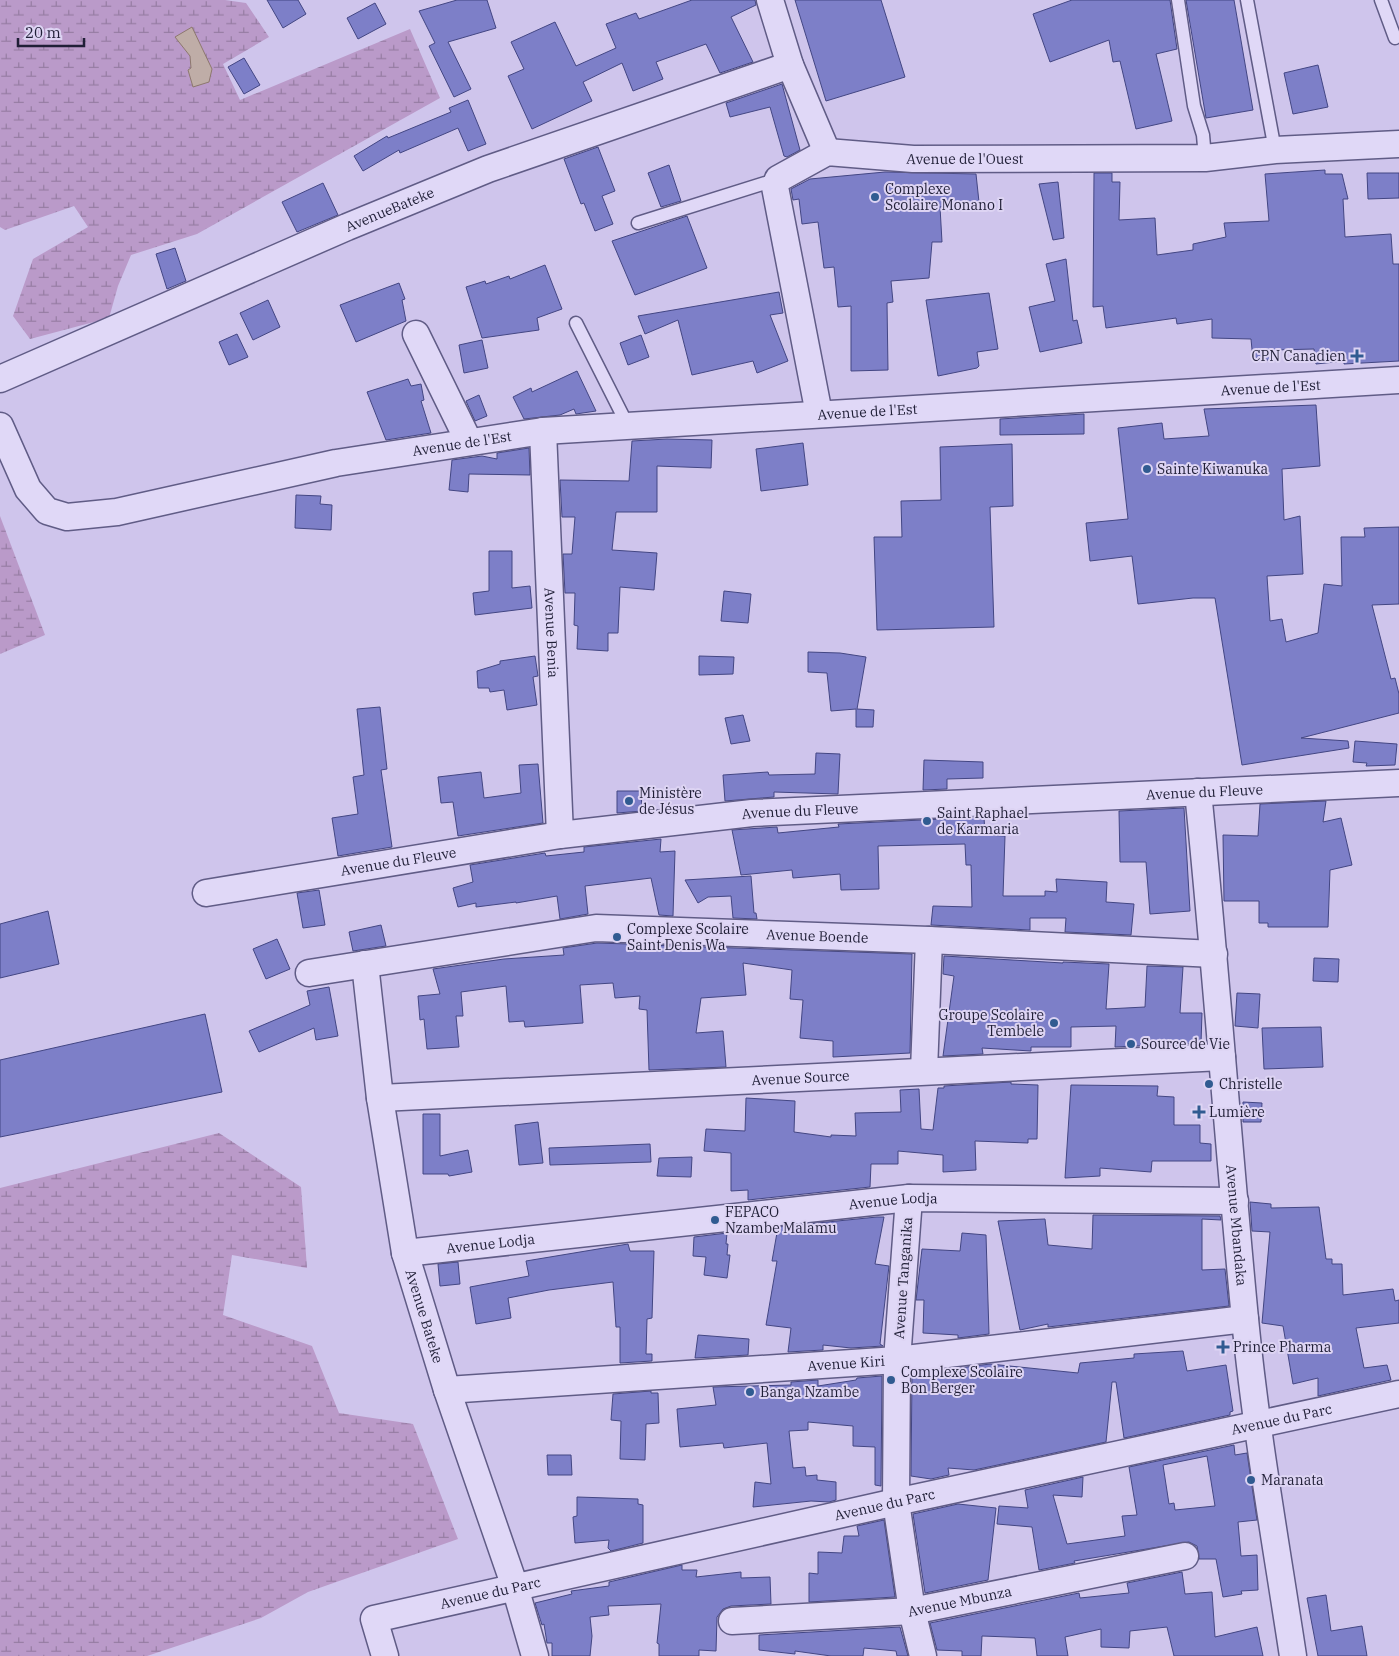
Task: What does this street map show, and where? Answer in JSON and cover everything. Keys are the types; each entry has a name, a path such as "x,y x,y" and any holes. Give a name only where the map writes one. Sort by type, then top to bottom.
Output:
{"street":[{"path":"770,0 790,65 827,152 778,179 774,188 819,414"},
{"name":"AvenueBateke","path":"0,379 347,227 488,169 790,65"},
{"name":"Avenue de l'Ouest","path":"827,152 913,159 1205,158 1275,150 1399,144"},
{"path":"416,334 469,442"},
{"name":"Avenue de l'Est","path":"0,426 28,489 47,511 67,517 117,512 336,463 543,431 1399,380"},
{"name":"Avenue Benia","path":"543,431 560,835"},
{"name":"Avenue du Fleuve","path":"206,893 560,835 752,813 1399,783"},
{"name":"Avenue Mbandaka","path":"1198,792 1214,954 1245,1319 1257,1424 1293,1656"},
{"name":"Avenue Boende","path":"309,973 596,928 929,940 1214,954"},
{"path":"924,1071 929,940"},
{"name":"Avenue Bateke","path":"364,964 380,1098 405,1253 446,1390 514,1586 535,1656"},
{"name":"Avenue Source","path":"380,1098 720,1084 924,1071 1222,1057"},
{"name":"Avenue Lodja","path":"405,1253 909,1198 1235,1200"},
{"name":"Avenue Tanganika","path":"909,1198 897,1360 896,1502 912,1611 923,1656"},
{"name":"Avenue Kiri","path":"446,1390 897,1360 1245,1319"},
{"name":"Avenue du Parc","path":"385,1656 374,1620 514,1586 1399,1394"},
{"name":"Avenue Mbunza","path":"732,1621 912,1611 1185,1556"}],"lane":[{"path":"1178,0 1194,106 1202,135 1205,158"},
{"path":"1247,0 1275,150"},
{"path":"1381,0 1395,38"},
{"path":"638,223 778,179"},
{"path":"576,323 628,426"}],"green space":[{"path":"0,0 225,0 246,3 269,37 223,64 240,100 410,29 440,98 197,234 131,255 118,286 109,318 30,339 13,316 33,259 88,227 74,206 5,230 0,227"},
{"path":"0,516 45,635 0,654"},
{"path":"219,1133 301,1187 307,1268 232,1255 223,1315 312,1346 339,1413 413,1424 458,1539 308,1592 261,1618 147,1656 0,1656 0,1188"}],"shaded area":[{"path":"192,27 212,69 209,82 193,87 188,70 191,68 190,56 175,37"}],"building":[{"path":"267,0 298,0 306,14 283,28"},
{"path":"457,0 487,0 496,28 448,42 471,89 454,97 429,46 435,43 419,11"},
{"path":"692,0 755,0 756,5 731,17 753,62 720,73 706,44 656,62 663,79 633,91 622,63 583,82 592,101 532,129 508,76 524,69 511,42 555,22 576,66 616,48 606,24 636,13 639,19"},
{"path":"795,0 881,0 905,77 826,101"},
{"path":"1072,0 1170,0 1177,49 1156,54 1172,121 1136,129 1120,61 1113,62 1109,40 1050,62 1033,14"},
{"path":"1186,0 1234,0 1253,110 1206,118"},
{"path":"375,3 386,24 358,39 347,18"},
{"path":"244,58 260,85 244,94 228,67"},
{"path":"1318,65 1328,107 1293,114 1284,73"},
{"path":"782,84 800,150 787,157 784,156 770,107 730,117 726,103"},
{"path":"468,100 486,144 468,151 458,128 400,153 399,150 363,171 354,156 387,136 388,138 451,112 449,108"},
{"path":"598,147 615,191 602,196 613,224 595,231 584,203 581,204 564,159"},
{"path":"669,165 681,201 661,207 648,173"},
{"path":"1325,170 1325,174 1342,174 1348,199 1343,199 1345,237 1391,234 1393,264 1399,264 1399,361 1344,364 1344,361 1316,364 1314,349 1275,350 1276,360 1253,360 1251,339 1212,338 1212,319 1177,324 1176,318 1106,328 1103,306 1093,307 1094,173 1112,173 1112,182 1120,182 1119,220 1155,218 1157,255 1193,250 1193,244 1226,237 1224,223 1269,221 1265,174"},
{"path":"885,172 976,174 979,202 940,207 942,242 932,242 929,278 891,281 893,302 887,303 888,370 851,371 851,306 838,307 834,267 824,268 818,222 802,224 799,199 793,200 791,189 810,179"},
{"path":"1367,173 1399,173 1399,198 1368,199"},
{"path":"1058,182 1064,238 1053,240 1039,184"},
{"path":"323,183 338,215 297,232 282,202"},
{"path":"687,216 707,268 635,295 612,241"},
{"path":"175,248 186,281 167,289 156,254"},
{"path":"1066,259 1073,321 1077,320 1082,343 1040,352 1029,307 1055,301 1046,264"},
{"path":"545,265 562,309 537,318 539,330 482,338 466,287 485,281 486,284 509,276 510,279"},
{"path":"399,283 405,299 402,300 406,321 356,342 340,305"},
{"path":"779,292 783,313 770,315 788,361 757,373 753,361 692,375 678,320 645,334 638,316"},
{"path":"989,293 998,349 977,352 979,366 977,368 938,376 926,300"},
{"path":"268,300 280,327 253,340 240,313"},
{"path":"237,334 248,357 229,365 219,342"},
{"path":"641,335 649,357 628,365 620,343"},
{"path":"482,340 488,368 464,373 459,345"},
{"path":"577,371 596,411 576,414 574,409 560,415 524,419 513,397 531,388 532,392"},
{"path":"408,379 411,386 421,384 424,400 421,401 431,433 386,440 367,392"},
{"path":"479,395 487,416 475,421 466,401"},
{"path":"1316,405 1320,466 1282,469 1284,520 1300,516 1303,574 1267,576 1270,621 1282,619 1286,642 1318,633 1324,584 1342,586 1341,537 1365,537 1364,528 1399,527 1399,604 1372,605 1391,679 1395,678 1399,694 1399,713 1301,738 1348,741 1349,748 1242,765 1215,598 1193,598 1138,604 1132,556 1090,561 1086,523 1128,519 1118,428 1162,423 1164,439 1209,436 1204,409"},
{"path":"1084,414 1084,434 1000,435 1000,419"},
{"path":"667,439 712,440 711,468 657,466 657,512 616,512 612,550 657,553 654,590 620,587 618,633 608,633 608,651 577,649 578,626 574,625 575,593 565,593 563,554 572,554 575,517 562,517 560,480 629,481 632,441"},
{"path":"803,443 808,485 761,491 756,449"},
{"path":"1012,444 1013,506 990,507 994,627 877,630 874,537 902,537 901,501 941,500 940,447"},
{"path":"529,448 530,475 469,474 468,492 449,490 452,460 482,456 497,459 497,453"},
{"path":"296,495 321,496 320,504 332,505 331,530 295,528"},
{"path":"489,551 512,551 512,588 530,586 532,608 475,615 473,593 489,591"},
{"path":"724,591 751,594 748,623 721,621"},
{"path":"808,652 840,653 866,657 857,709 874,710 873,727 856,727 856,709 831,711 827,673 808,672"},
{"path":"535,656 538,676 533,677 537,705 507,710 504,690 490,692 489,688 478,688 477,671 500,664 500,661"},
{"path":"699,656 734,657 733,674 699,675"},
{"path":"380,707 387,769 381,770 392,847 338,856 332,818 358,814 353,777 364,775 357,709"},
{"path":"743,715 750,741 731,744 725,718"},
{"path":"1355,741 1397,744 1395,765 1366,766 1367,763 1353,762"},
{"path":"816,753 840,754 838,794 774,792 774,797 725,801 723,775 768,772 769,775 815,774"},
{"path":"924,760 983,762 983,778 947,779 947,789 923,790"},
{"path":"538,764 543,823 458,836 453,802 441,803 438,777 481,772 484,798 521,793 519,765"},
{"path":"617,791 641,791 642,811 617,813"},
{"path":"1326,801 1323,822 1341,818 1352,865 1330,870 1328,927 1268,927 1268,923 1259,923 1259,901 1224,901 1223,835 1258,836 1260,804"},
{"path":"1184,808 1190,911 1150,914 1146,862 1120,862 1119,811"},
{"path":"984,817 985,835 1005,836 1003,896 1045,896 1045,891 1057,892 1056,879 1107,882 1106,902 1134,904 1131,935 1065,932 1066,918 1030,918 1030,930 931,925 933,906 972,907 971,865 966,865 965,844 878,846 879,889 841,890 840,874 793,878 792,870 741,875 732,830 777,827 778,833 839,827 838,824"},
{"path":"661,839 660,852 675,851 673,916 659,915 651,878 585,886 588,914 560,919 557,896 516,903 476,907 476,903 458,907 453,888 473,882 470,865 545,853 546,856 584,852 584,847"},
{"path":"751,876 754,913 756,913 757,919 733,918 731,896 708,897 698,903 685,880"},
{"path":"319,890 325,925 303,928 297,893"},
{"path":"48,911 59,964 0,978 0,924"},
{"path":"381,925 386,946 353,951 349,932"},
{"path":"277,939 290,969 266,979 253,949"},
{"path":"597,943 628,944 629,948 647,945 912,954 910,1053 833,1057 833,1041 800,1038 803,1000 790,999 792,970 743,963 746,995 701,998 696,1033 723,1031 726,1067 649,1070 647,1010 639,1009 640,996 615,998 613,983 580,985 583,1023 525,1027 524,1021 509,1022 506,986 461,992 463,1016 456,1016 459,1047 427,1049 424,1019 420,1020 418,996 440,994 433,969 504,959 564,955 563,948"},
{"path":"944,956 1109,964 1106,1009 1145,1007 1147,966 1183,967 1180,1013 1202,1013 1201,1043 1115,1047 1116,1026 1071,1027 1071,1047 1031,1047 1031,1051 982,1048 983,1054 943,1056 954,976 943,974"},
{"path":"1314,958 1339,959 1338,982 1313,981"},
{"path":"329,987 338,1036 316,1040 314,1028 259,1052 249,1031 310,1005 307,991"},
{"path":"1237,993 1260,994 1258,1028 1235,1026"},
{"path":"205,1014 222,1092 0,1137 0,1060"},
{"path":"1321,1027 1323,1067 1264,1069 1262,1028"},
{"path":"1011,1082 1011,1084 1038,1085 1037,1139 1028,1139 1028,1143 975,1141 976,1170 943,1172 943,1155 898,1151 898,1164 871,1164 870,1187 748,1200 748,1190 731,1191 731,1153 704,1151 706,1129 745,1131 746,1098 795,1101 794,1132 831,1137 831,1135 856,1136 855,1113 901,1112 900,1090 919,1089 921,1129 933,1130 938,1088 944,1088 944,1086"},
{"path":"1071,1085 1158,1086 1157,1096 1174,1097 1174,1125 1200,1125 1200,1143 1211,1144 1211,1161 1152,1161 1151,1172 1100,1168 1100,1176 1065,1178"},
{"path":"1243,1102 1262,1103 1261,1122 1243,1122"},
{"path":"423,1114 440,1114 440,1156 468,1150 472,1172 449,1176 448,1174 423,1174"},
{"path":"538,1122 543,1163 519,1165 515,1125"},
{"path":"650,1144 651,1162 550,1165 549,1148"},
{"path":"692,1157 691,1177 657,1176 659,1158"},
{"path":"1250,1202 1271,1204 1271,1208 1319,1207 1326,1259 1332,1259 1332,1264 1342,1264 1343,1295 1393,1289 1395,1301 1399,1300 1399,1323 1356,1328 1364,1368 1387,1365 1391,1380 1318,1396 1318,1378 1293,1384 1283,1326 1262,1323 1270,1232 1252,1231"},
{"path":"1093,1215 1220,1216 1221,1220 1202,1219 1202,1270 1225,1269 1229,1306 1048,1327 1048,1324 1020,1330 998,1221 1045,1219 1048,1245 1092,1249"},
{"path":"884,1217 875,1264 889,1266 880,1344 883,1346 851,1348 823,1345 823,1350 788,1352 791,1328 766,1325 777,1261 772,1261 778,1227"},
{"path":"727,1233 727,1255 730,1255 727,1278 704,1275 706,1257 693,1256 694,1237"},
{"path":"962,1233 986,1235 989,1334 958,1338 958,1335 923,1333 924,1300 916,1300 922,1249 960,1251"},
{"path":"628,1244 630,1251 654,1251 652,1318 647,1319 646,1354 652,1354 652,1361 620,1363 620,1327 616,1327 613,1282 549,1290 508,1298 511,1318 476,1324 470,1287 529,1276 526,1261"},
{"path":"458,1262 460,1284 440,1286 438,1264"},
{"path":"698,1335 749,1339 748,1355 695,1358"},
{"path":"1183,1351 1187,1371 1226,1365 1233,1411 1230,1412 1230,1415 1124,1438 1116,1382 1112,1382 1106,1442 974,1470 948,1468 949,1475 931,1479 911,1476 912,1373 925,1372 960,1375 959,1368 990,1364 1078,1373 1080,1363 1134,1358 1134,1354"},
{"path":"882,1376 881,1486 875,1485 875,1447 853,1446 853,1426 808,1422 808,1430 789,1431 793,1468 805,1467 806,1476 817,1475 817,1480 836,1482 836,1500 829,1502 811,1501 753,1507 755,1482 771,1484 767,1443 724,1448 723,1443 680,1447 677,1409 716,1405 713,1387 791,1385 791,1382 818,1380 818,1386 856,1380 857,1378"},
{"path":"651,1391 651,1393 658,1393 659,1423 646,1424 645,1460 620,1459 621,1421 611,1420 613,1394"},
{"path":"1234,1445 1235,1455 1247,1453 1257,1520 1238,1522 1241,1556 1257,1555 1258,1590 1241,1591 1242,1594 1223,1597 1216,1559 1199,1559 1197,1546 1189,1542 1074,1561 1075,1563 1039,1570 1032,1527 997,1524 999,1506 1028,1508 1025,1490 1083,1477 1082,1497 1053,1495 1067,1544 1125,1536 1122,1516 1137,1515 1129,1467","holes":["1207,1456 1215,1506 1175,1510 1174,1503 1169,1504 1163,1465"]},
{"path":"547,1455 571,1455 572,1475 548,1475"},
{"path":"577,1497 638,1499 638,1504 643,1505 643,1543 611,1551 608,1548 609,1540 575,1543 573,1517 577,1516"},
{"path":"958,1504 996,1508 988,1580 925,1593 913,1514"},
{"path":"884,1520 895,1597 809,1602 809,1573 818,1574 818,1552 842,1553 844,1536 859,1536 857,1526"},
{"path":"682,1565 682,1570 697,1570 696,1577 741,1572 741,1578 770,1577 771,1604 731,1606 723,1609 717,1617 716,1651 699,1650 699,1656 659,1656 659,1644 657,1643 661,1604 608,1606 609,1615 590,1617 592,1636 590,1656 552,1656 552,1643 547,1643 544,1624 542,1625 535,1603 572,1594 571,1591 609,1586 609,1582"},
{"path":"1182,1572 1185,1594 1212,1592 1215,1637 1257,1627 1263,1656 1174,1656 1167,1627 1130,1631 1129,1648 1101,1647 1101,1629 1065,1637 1068,1656 1037,1656 1035,1638 982,1636 981,1656 962,1656 962,1651 937,1650 930,1623 1079,1593 1080,1598 1129,1593 1127,1583"},
{"path":"1326,1595 1331,1631 1362,1626 1367,1656 1318,1656 1307,1598"},
{"path":"900,1627 908,1656 897,1656 896,1651 864,1648 863,1656 831,1656 795,1651 795,1654 759,1650 759,1635"}],"place":[{"name":"Complexe Scolaire Monano I","path":"875,197"},
{"name":"CPN Canadien","path":"1357,356"},
{"name":"Sainte Kiwanuka","path":"1147,469"},
{"name":"Ministère de Jésus","path":"629,801"},
{"name":"Saint Raphael de Karmaria","path":"927,821"},
{"name":"Complexe Scolaire Saint Denis Wa","path":"617,937"},
{"name":"Groupe Scolaire Tembele","path":"1054,1023"},
{"name":"Source de Vie","path":"1131,1044"},
{"name":"Christelle","path":"1209,1084"},
{"name":"Lumière","path":"1199,1112"},
{"name":"FEPACO Nzambe Malamu","path":"715,1220"},
{"name":"Prince Pharma","path":"1223,1347"},
{"name":"Complexe Scolaire Bon Berger","path":"891,1380"},
{"name":"Banga Nzambe","path":"750,1392"},
{"name":"Maranata","path":"1251,1480"}]}
